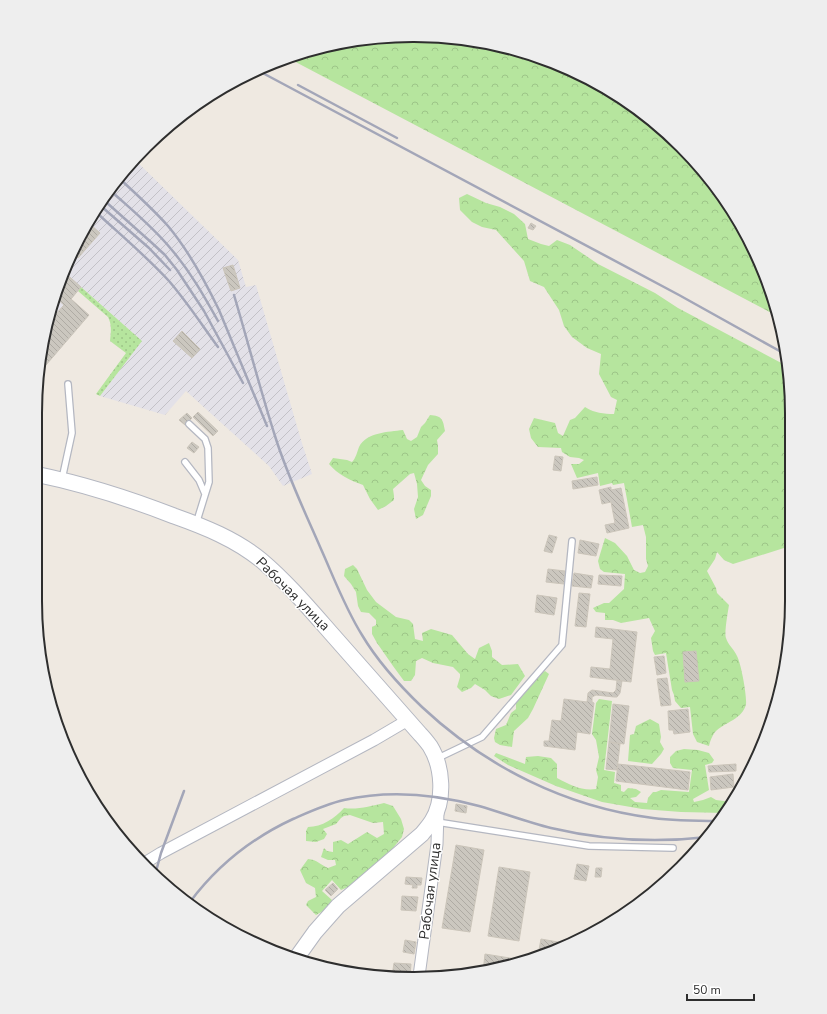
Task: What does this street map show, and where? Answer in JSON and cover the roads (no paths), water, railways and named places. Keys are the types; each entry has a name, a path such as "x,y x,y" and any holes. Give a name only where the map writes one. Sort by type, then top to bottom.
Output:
{"street":[{"name":"Рабочая улица","path":"42,475 102,490 196,524 220,534 240,545 260,559 304,602 430,747 440,770 439,805 437,844 420,972"},
{"path":"149,861 374,740 408,720"},
{"name":"Рабочая улица","path":"300,954 315,932 338,906 422,834 432,820 439,805"}],"lane":[{"path":"62,479 72,433 68,384"},
{"path":"190,424 205,439 208,448 209,482 196,524"},
{"path":"184,462 203,486 205,494"},
{"path":"436,759 482,737 562,645 572,541"},
{"path":"437,822 589,846 673,848"}],"railway":[{"path":"263,73 679,295 780,351"},
{"path":"298,85 397,138"},
{"path":"123,182 168,226 196,266 219,310 267,426"},
{"path":"114,194 150,226 178,257 218,321"},
{"path":"108,203 165,255 177,270 204,311 243,383"},
{"path":"104,209 149,248 170,270"},
{"path":"100,216 161,272 188,305 218,347"},
{"path":"234,295 264,401 296,493 350,614 375,655 397,682 447,729 500,766 529,781 559,794 621,813 653,818 712,821"},
{"path":"157,868 184,791"},
{"path":"192,899 200,889 236,854 263,835 318,808 337,802 377,795 412,795 446,799 479,806 551,828 609,838 669,840 699,838"}]}
